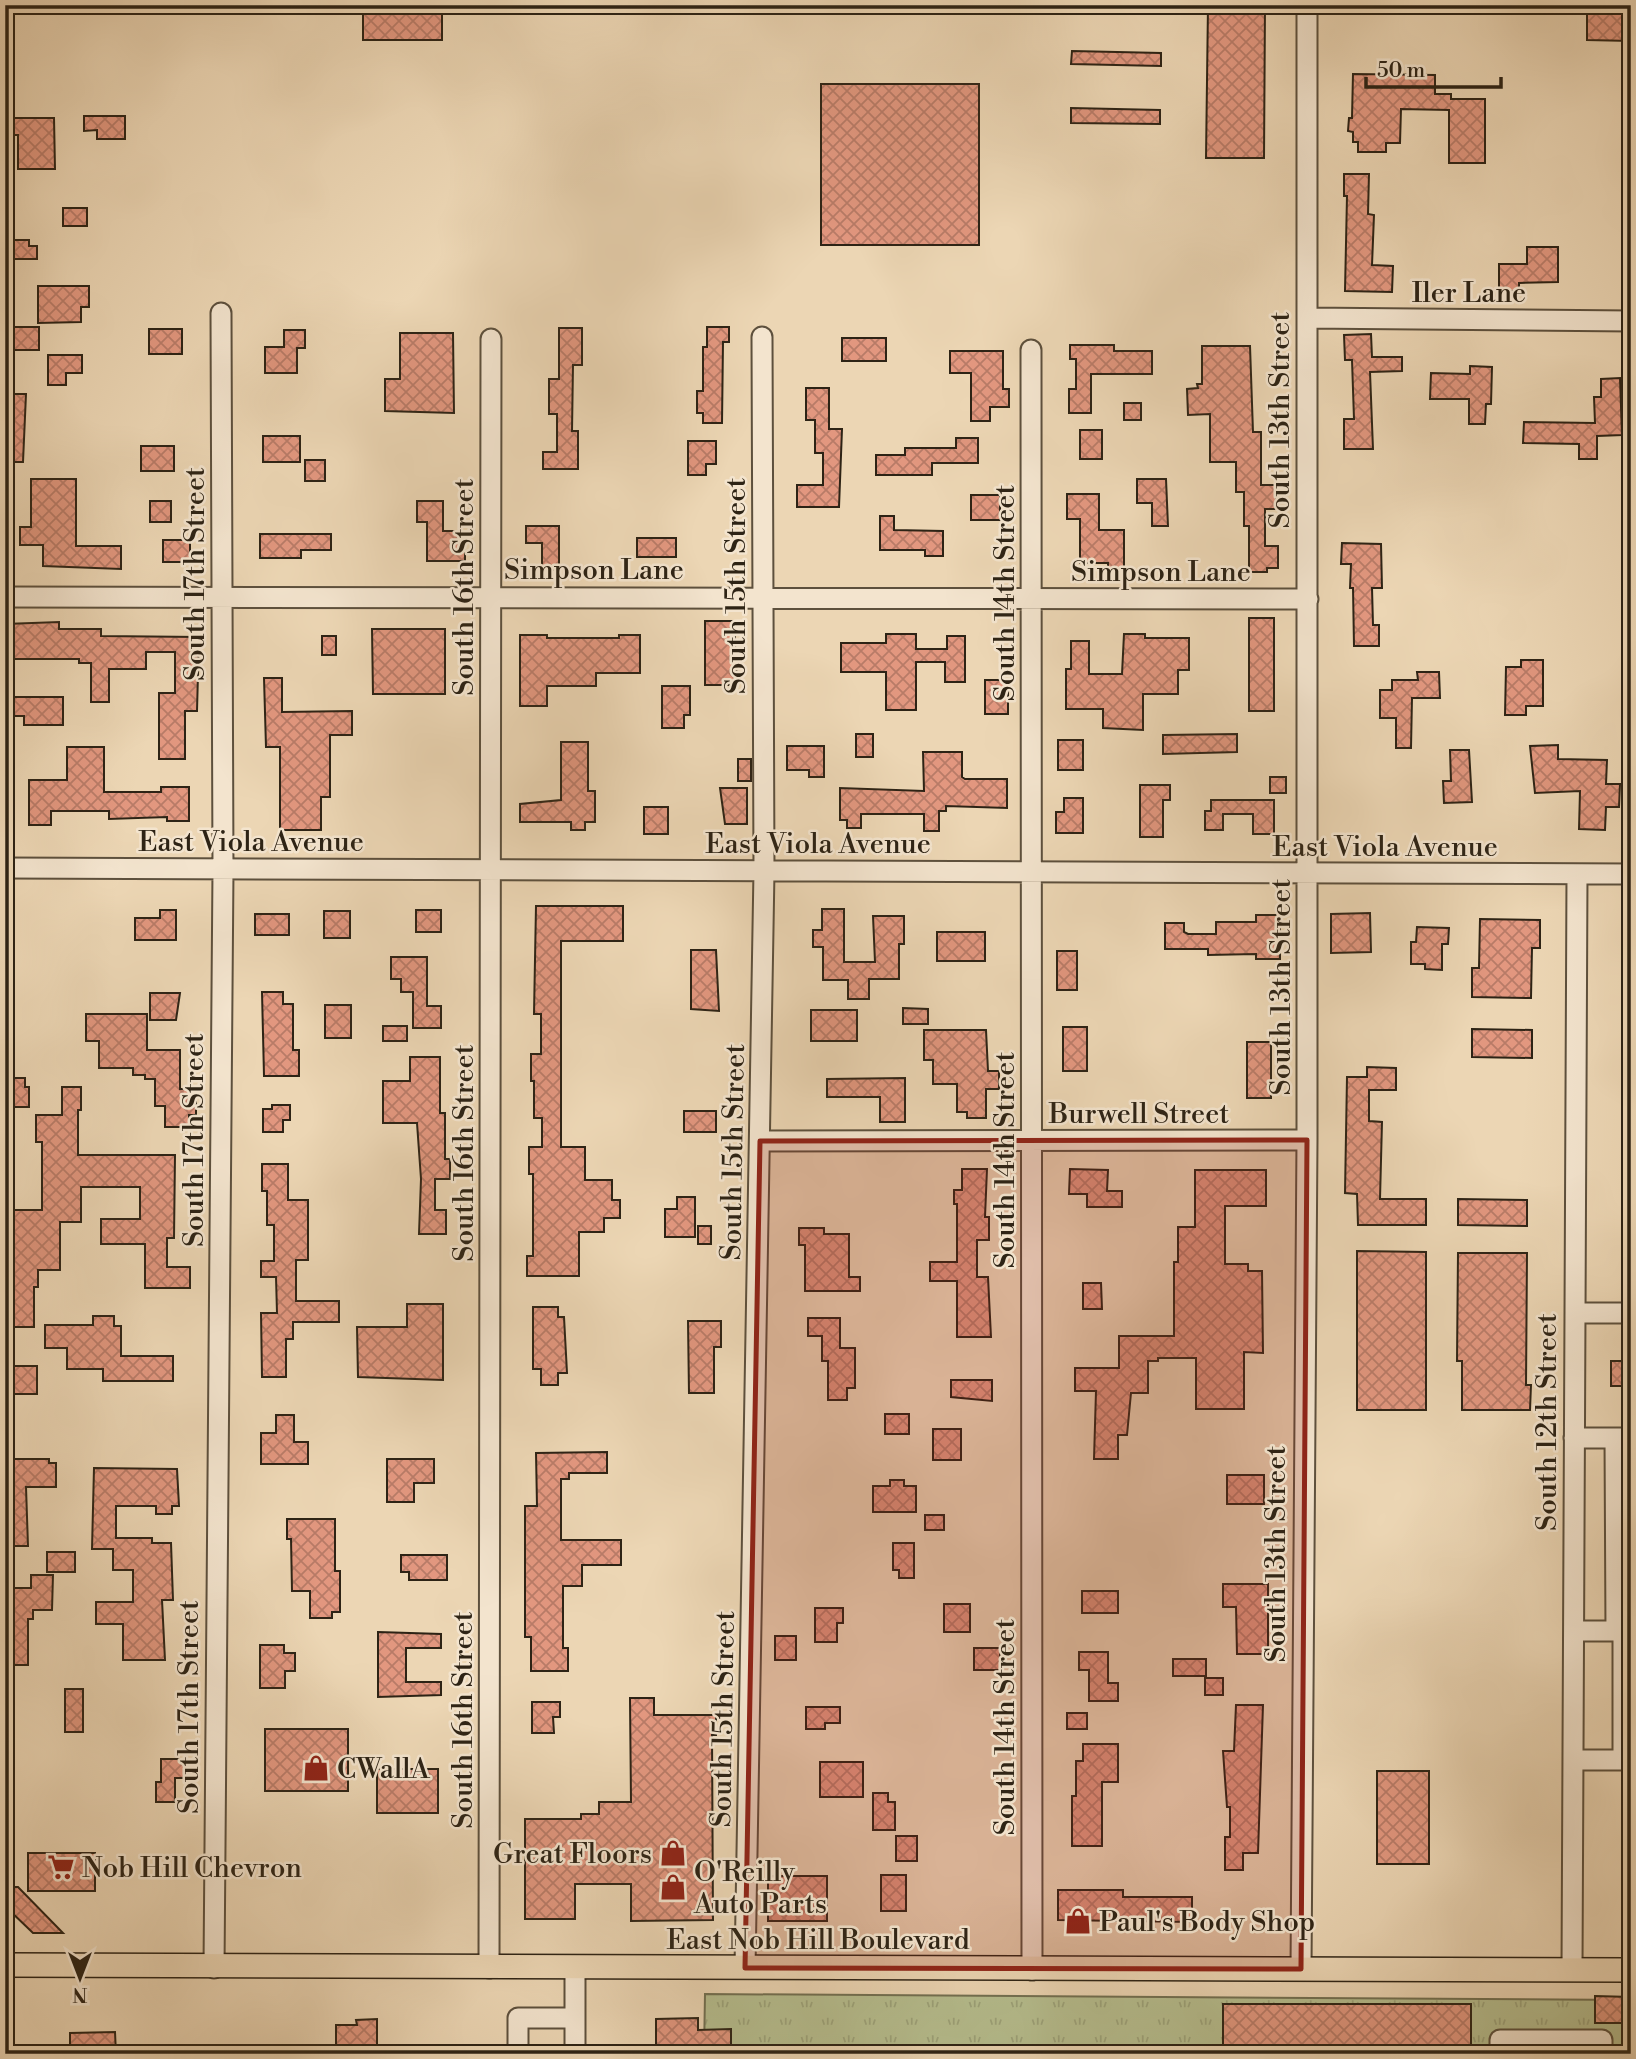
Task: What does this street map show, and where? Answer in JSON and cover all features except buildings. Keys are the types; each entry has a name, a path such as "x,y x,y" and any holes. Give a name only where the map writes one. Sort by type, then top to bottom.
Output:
{"main road":[{"name":"East Nob Hill Boulevard","path":"5,1965 214,1968 1631,1970"}],"street":[{"name":"South 13th Street","path":"1301,1969 1308,873 1307,5"},
{"name":"South 17th Street","path":"214,1968 223,870 221,313"},
{"name":"Iler Lane","path":"1307,318 1631,321"},
{"name":"South 15th Street","path":"746,1968 764,870 762,337"},
{"name":"South 16th Street","path":"489,1968 491,339"},
{"name":"South 14th Street","path":"1031,350 1031,1970"},
{"name":"Simpson Lane","path":"5,597 1308,599"},
{"name":"East Viola Avenue","path":"5,868 1631,874"},
{"name":"South 12th Street","path":"1572,1970 1577,875"},
{"name":"Burwell Street","path":"760,1141 1307,1140"},
{"path":"1575,1314 1631,1314"},
{"path":"1573,1760 1627,1760 1623,1438 1574,1438"},
{"path":"1573,1631 1624,1631"},
{"path":"575,1968 575,2054"},
{"path":"518,2054 518,2018 575,2018"},
{"path":"1500,2054 1500,2040 1525,2040 1602,2040 1602,2054"}],"highlighted area":[{"path":"1307,1140 1301,1969 745,1968 760,1141"}],"green space":[{"path":"705,1994 1631,2000 1631,2054 704,2054"}],"place":[{"name":"CWallA","path":"316,1768"},
{"name":"Great Floors","path":"673,1853"},
{"name":"Nob Hill Chevron","path":"61,1867"},
{"name":"O'Reilly Auto Parts","path":"673,1887"},
{"name":"Paul's Body Shop","path":"1078,1921"}]}
